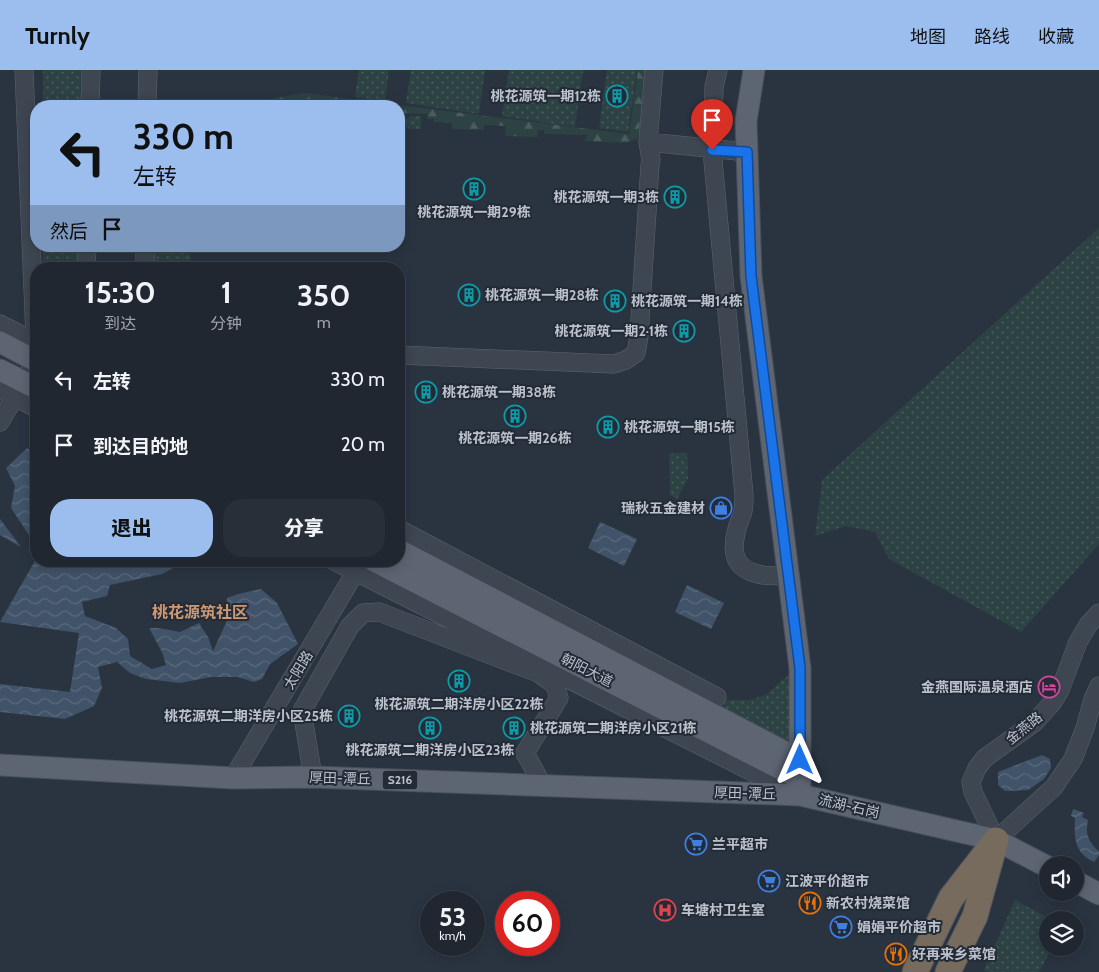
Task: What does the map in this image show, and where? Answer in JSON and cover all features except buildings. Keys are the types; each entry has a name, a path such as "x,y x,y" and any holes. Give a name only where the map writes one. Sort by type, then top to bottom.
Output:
{"highway":[{"path":"915,972 951,898 996,840"},
{"path":"948,972 975,916 996,840"}],"main road":[{"path":"754,70 746,121 751,276 800,668 800,778"},
{"path":"0,342 30,353"},
{"path":"0,370 19,389"},
{"name":"朝阳大道","path":"405,553 800,778"},
{"name":"朝阳大道","path":"384,567 473,621 800,778"},
{"name":"厚田-潭丘","path":"0,765 233,778 313,777 543,786 800,778"},
{"name":"流湖-石岗","path":"800,778 996,840 1039,862"},
{"path":"1084,886 1099,894"}],"street":[{"path":"24,70 30,212"},
{"path":"90,100 91,70"},
{"path":"147,100 148,70"},
{"path":"405,355 614,364 626,360 636,353 639,336 650,165 648,142 654,70"},
{"path":"718,70 714,87 712,150 744,495 743,511 733,544 734,554 738,564 746,570 759,575 788,576"},
{"path":"648,142 712,150 747,152"},
{"path":"0,324 30,350"},
{"path":"0,422 30,367"},
{"path":"19,389 30,401"},
{"path":"405,532 717,697"},
{"path":"359,567 473,621 474,648"},
{"name":"太阳路","path":"233,778 359,567"},
{"path":"313,777 302,711 350,626 363,613 379,612 538,673 555,685 559,698 525,754 543,786"},
{"name":"金燕路","path":"996,840 973,792 972,782 978,768 985,758 1035,722 1052,703 1060,690 1078,642 1088,625 1099,613"},
{"name":"金燕路","path":"996,840 980,790 980,778 984,770 1031,733 1060,705 1071,686 1088,641 1099,626"},
{"path":"996,840 1054,788 1074,759 1099,686"},
{"path":"996,840 1046,803 1064,785 1076,766 1088,737 1099,701"}],"green space":[{"path":"43,70 81,70 80,92 84,93 84,100 43,100"},
{"path":"359,70 389,70 385,100 355,97"},
{"path":"411,70 485,70 479,114 406,103"},
{"path":"509,70 583,70 575,127 502,116"},
{"name":"桃花源筑一期12栋","path":"607,70 637,70 628,132 599,128"},
{"path":"638,70 647,70 638,138 627,143 584,141 588,135 544,134 544,130 538,130 537,137 505,136 506,126 484,125 484,130 452,129 452,123 434,122 434,119 427,119 427,114 405,113 405,106 629,134"},
{"path":"304,93 359,100 265,100"},
{"path":"410,116 421,116 421,129 409,129 405,126 405,118 408,119"},
{"path":"1099,228 1099,544 1021,632 889,559 875,532 846,526 815,536 822,480"},
{"path":"43,252 84,252 83,262 43,262"},
{"path":"152,252 191,252 190,262 153,262"},
{"path":"669,453 687,453 688,479 677,499 670,495"},
{"path":"787,676 792,682 794,733 784,745 719,712 725,700 751,700 767,694"},
{"path":"1015,900 1039,913 1039,956 1048,956 1039,972 987,972 984,970"}],"water":[{"path":"27,448 30,450 30,536 11,508 15,486 6,468"},
{"path":"0,519 21,547 0,535"},
{"path":"600,522 637,539 624,566 588,548"},
{"path":"31,567 175,567 162,574 110,585 107,596 82,602 85,616 116,628 128,639 130,656 152,669 166,665 162,652 149,628 180,632 199,623 208,637 213,651 226,623 227,598 261,589 277,603 298,644 270,664 262,679 254,682 238,677 211,677 180,683 146,679 130,673 117,662 98,667 102,688 94,706 65,719 0,712 0,684 70,692 79,633 0,622"},
{"path":"687,585 724,603 711,629 675,612"},
{"path":"1042,755 1050,759 1051,768 1044,779 1028,790 1005,791 998,785 998,772"},
{"path":"1073,809 1084,813 1082,817 1088,820 1088,838 1099,852 1094,862 1082,854 1077,844 1075,838 1075,818 1071,816"}],"place":[{"name":"桃花源筑一期12栋","path":"617,96"},
{"name":"桃花源筑一期29栋","path":"474,189"},
{"name":"桃花源筑一期3栋","path":"675,197"},
{"name":"桃花源筑一期28栋","path":"469,295"},
{"name":"桃花源筑一期14栋","path":"615,301"},
{"name":"桃花源筑一期2·1栋","path":"684,331"},
{"name":"桃花源筑一期38栋","path":"426,392"},
{"name":"桃花源筑一期26栋","path":"515,416"},
{"name":"桃花源筑一期15栋","path":"608,427"},
{"name":"瑞秋五金建材","path":"721,508"},
{"name":"桃花源筑二期洋房小区22栋","path":"459,681"},
{"name":"金燕国际温泉酒店","path":"1049,687"},
{"name":"桃花源筑二期洋房小区25栋","path":"349,716"},
{"name":"桃花源筑二期洋房小区23栋","path":"430,728"},
{"name":"桃花源筑二期洋房小区21栋","path":"514,728"},
{"name":"兰平超市","path":"696,844"},
{"name":"江波平价超市","path":"769,881"},
{"name":"新农村烧菜馆","path":"810,903"},
{"name":"车塘村卫生室","path":"665,910"},
{"name":"娟娟平价超市","path":"841,927"},
{"name":"好再来乡菜馆","path":"896,954"}],"district":[{"name":"桃花源筑社区","path":"200,612"}],"route":[{"path":"712,150 747,152 751,276 800,668 800,760"}]}
